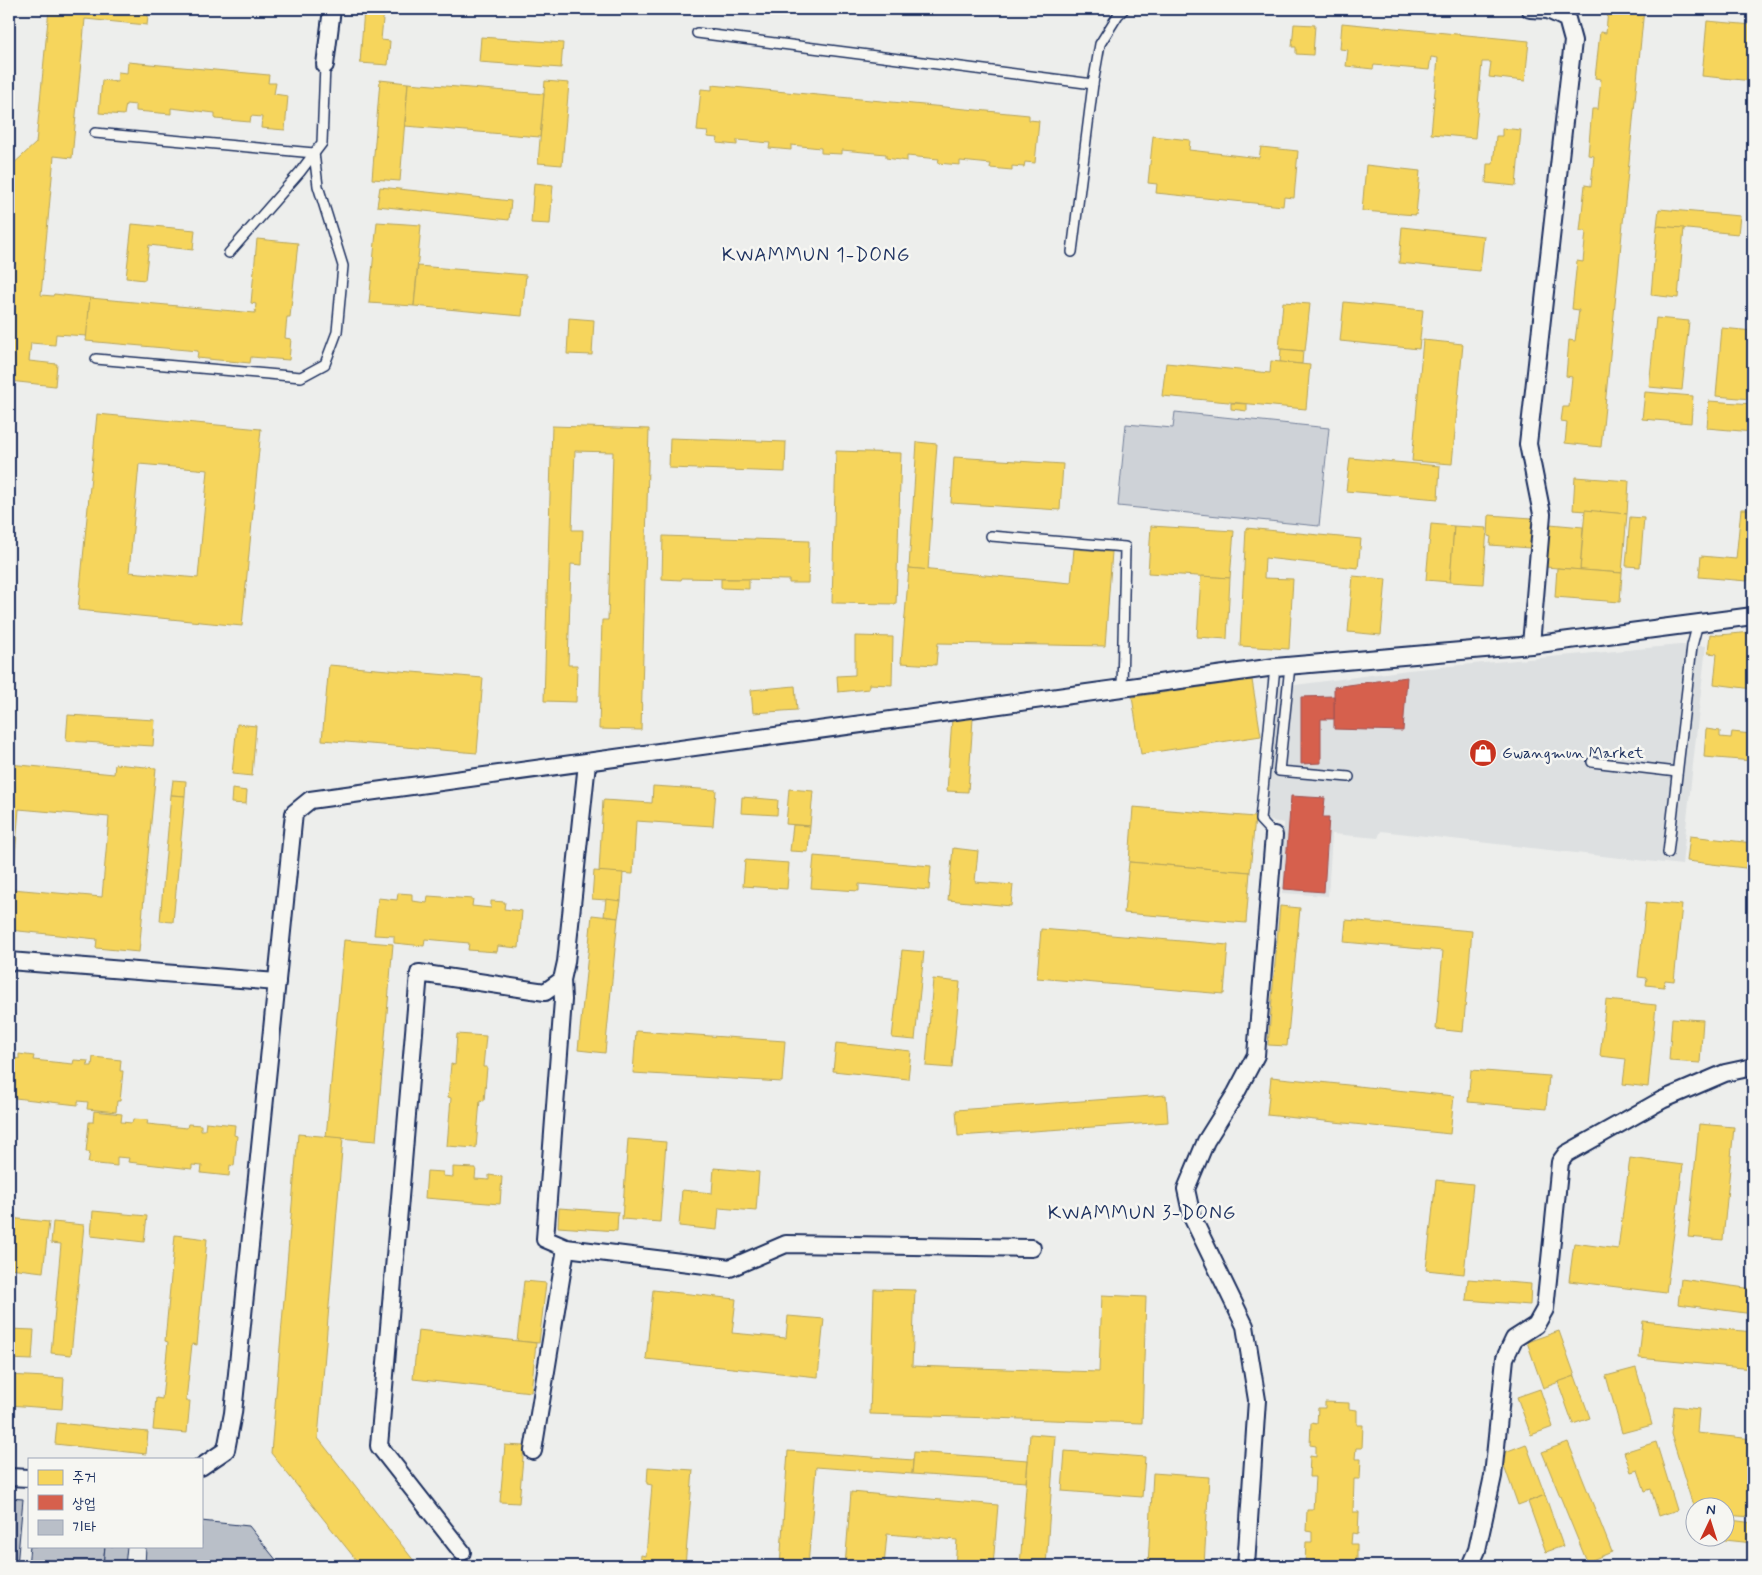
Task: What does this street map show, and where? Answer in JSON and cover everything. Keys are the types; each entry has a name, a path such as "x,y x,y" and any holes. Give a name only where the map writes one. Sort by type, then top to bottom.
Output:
{"street":[{"path":"325,65 332,9"},
{"path":"1530,9 1548,10 1568,18 1573,41 1528,444 1542,514 1530,645"},
{"path":"202,1466 226,1450 233,1413 294,813 310,800 1282,667 1530,645 1753,616"},
{"path":"587,763 566,962 562,980 563,1000 545,1239 566,1248 730,1268 786,1244 1032,1248"},
{"path":"1246,1566 1257,1400 1245,1326 1192,1217 1186,1189 1206,1141 1236,1093 1256,1055 1274,835"},
{"path":"9,961 277,982"},
{"path":"462,1552 379,1446 419,973 545,992 562,980"},
{"path":"1470,1566 1477,1550 1493,1476 1504,1358 1514,1339 1536,1326 1545,1309 1560,1162 1566,1154 1662,1100 1725,1073 1753,1067"},
{"path":"533,1451 566,1248"},
{"path":"9,1477 28,1478"}],"lane":[{"path":"1072,252 1093,84 1100,44 1118,15 1124,9"},
{"path":"697,33 1093,84"},
{"path":"229,253 300,172 322,143 325,65"},
{"path":"95,134 314,154"},
{"path":"96,359 301,377 324,364 336,332 343,266 318,186 314,154"},
{"path":"991,536 1125,547 1122,689"},
{"path":"1668,853 1692,646 1698,623"},
{"path":"1282,667 1279,771 1349,777"},
{"path":"1274,835 1260,820 1282,667"},
{"path":"1592,762 1677,772"}],"shaded area":[{"path":"1175,412 1329,428 1319,526 1118,506 1126,424 1173,428"},
{"name":"Gwangmun Market","path":"1680,645 1706,646 1682,865 1381,831 1378,838 1332,834 1328,896 1282,893 1284,823 1265,820 1279,685 1288,686 1408,670"}],"building: 주거":[{"path":"49,9 149,9 147,25 85,19 72,158 54,156 41,295 53,296 54,294 90,298 87,336 56,334 55,345 31,343 29,361 57,364 55,386 9,381 10,167 36,143"},
{"path":"364,9 384,9 381,40 390,41 388,65 360,63"},
{"path":"1608,9 1644,9 1601,447 1565,443 1567,422 1561,421 1563,407 1569,407 1572,377 1566,376 1569,340 1575,341 1579,310 1572,309 1577,261 1583,262 1586,231 1580,231 1585,185 1591,186 1594,156 1588,155 1592,109 1598,109 1601,79 1595,78 1600,32 1606,33"},
{"path":"1707,21 1753,25 1753,81 1702,76"},
{"path":"1342,23 1529,41 1525,81 1489,77 1491,62 1482,62 1475,138 1431,134 1438,58 1431,57 1429,70 1374,65 1373,69 1346,66 1348,50 1340,49"},
{"path":"1294,24 1315,25 1313,55 1296,54 1296,47 1292,47"},
{"path":"481,37 563,43 561,68 479,62"},
{"path":"128,62 269,75 268,83 276,83 274,94 288,96 285,130 261,128 262,117 251,116 250,122 215,119 215,113 171,108 171,114 136,111 136,105 126,104 124,115 99,113 102,80 117,82 118,72 127,73"},
{"path":"380,80 408,83 400,181 372,179"},
{"path":"545,81 569,83 562,165 538,163"},
{"path":"408,83 544,94 540,137 405,126"},
{"path":"712,85 1029,115 1029,120 1039,121 1035,163 1025,162 1024,167 1012,166 1012,170 990,168 991,164 960,161 960,165 938,163 939,159 907,156 907,161 886,158 886,154 842,150 842,154 821,153 821,148 791,145 791,150 769,148 770,143 737,140 737,145 717,143 718,138 707,137 708,132 697,131 701,89 712,90"},
{"path":"1502,128 1521,130 1516,186 1486,183 1487,164 1493,164 1496,136 1502,136"},
{"path":"1153,136 1190,140 1189,150 1259,158 1261,147 1298,151 1294,198 1284,197 1283,206 1156,193 1157,184 1148,183"},
{"path":"1366,165 1420,171 1416,215 1362,211"},
{"path":"534,183 553,185 550,224 531,223"},
{"path":"380,187 511,201 509,220 377,206"},
{"path":"1659,209 1740,216 1738,234 1657,226"},
{"path":"377,222 421,225 414,306 369,303"},
{"path":"132,224 195,230 193,250 149,245 145,280 126,278"},
{"path":"1657,226 1684,228 1678,298 1651,295"},
{"path":"1402,227 1484,236 1480,271 1399,263"},
{"path":"257,239 298,243 290,317 287,317 285,338 291,339 289,360 251,357 250,363 197,358 198,351 86,341 90,298 255,313 256,304 251,303"},
{"path":"418,266 526,275 522,316 414,306"},
{"path":"1283,302 1310,304 1305,351 1279,349"},
{"path":"1344,302 1423,310 1419,349 1340,341"},
{"path":"569,318 594,320 592,355 567,354"},
{"path":"1656,318 1689,321 1682,390 1649,387"},
{"path":"1722,328 1753,331 1751,399 1716,396"},
{"path":"1423,340 1463,344 1452,464 1412,461"},
{"path":"1281,349 1303,351 1302,364 1280,362"},
{"path":"1271,361 1310,365 1306,409 1162,396 1166,363 1270,373"},
{"path":"1645,392 1693,396 1691,423 1642,419"},
{"path":"1709,401 1753,404 1753,432 1707,428"},
{"path":"1231,403 1247,404 1247,411 1231,409"},
{"path":"97,414 261,429 242,626 78,610","holes":["139,464 208,470 198,578 129,572"]},
{"path":"552,426 649,429 641,730 599,729 602,620 608,620 613,452 575,451 572,530 583,530 582,565 571,564 568,665 577,665 576,702 544,701"},
{"path":"670,438 786,442 785,472 669,468"},
{"path":"917,442 937,444 928,570 909,568"},
{"path":"836,451 901,453 896,604 832,603"},
{"path":"954,457 1063,464 1060,510 951,503"},
{"path":"1350,458 1440,466 1438,499 1346,491"},
{"path":"1575,477 1629,481 1627,514 1573,510"},
{"path":"1741,509 1753,509 1747,581 1699,577 1701,556 1736,559"},
{"path":"1585,510 1627,514 1622,573 1580,570"},
{"path":"1489,515 1532,518 1530,548 1490,545 1491,537 1488,536"},
{"path":"1630,517 1644,518 1640,567 1626,566"},
{"path":"1431,524 1454,526 1450,582 1426,580"},
{"path":"1550,524 1583,527 1580,570 1546,567"},
{"path":"1151,526 1234,531 1230,578 1148,573"},
{"path":"1454,526 1487,528 1483,584 1450,582"},
{"path":"1246,528 1361,539 1358,568 1265,558 1264,578 1293,579 1289,649 1240,646"},
{"path":"663,536 809,541 808,583 789,583 789,580 662,579"},
{"path":"1074,549 1112,552 1105,646 938,643 936,665 901,663 909,568 1071,583"},
{"path":"1557,568 1622,573 1620,602 1555,597"},
{"path":"1201,576 1230,578 1227,639 1197,637"},
{"path":"1353,576 1386,579 1381,635 1348,632"},
{"path":"721,579 749,579 749,589 721,588"},
{"path":"1753,632 1753,689 1714,684 1717,654 1708,653 1710,634"},
{"path":"855,636 893,637 892,685 869,684 869,689 838,692 837,676 855,675"},
{"path":"329,665 483,678 477,753 322,740"},
{"path":"1252,680 1261,736 1141,754 1132,697"},
{"path":"795,686 797,710 753,713 751,690"},
{"path":"68,715 155,720 153,746 66,741"},
{"path":"952,718 973,719 968,792 947,791"},
{"path":"237,724 256,726 252,776 232,774"},
{"path":"1706,729 1720,731 1720,737 1731,738 1732,732 1752,734 1753,761 1704,757"},
{"path":"9,764 114,774 115,764 156,768 139,952 96,948 97,939 9,930","holes":["19,809 109,817 102,897 12,889"]},
{"path":"173,780 186,781 185,796 171,795"},
{"path":"653,786 716,790 713,826 636,821 633,874 599,872 603,800 652,803"},
{"path":"232,789 247,791 246,804 231,803"},
{"path":"789,789 813,791 810,826 786,824"},
{"path":"171,795 185,796 173,922 160,921"},
{"path":"742,797 778,800 777,815 741,813"},
{"path":"1133,807 1255,817 1250,872 1129,862"},
{"path":"793,825 810,826 808,852 790,851"},
{"path":"1690,836 1753,843 1753,869 1687,861"},
{"path":"953,848 978,851 975,882 1013,885 1011,906 948,900"},
{"path":"814,856 931,866 929,890 859,884 859,891 811,888"},
{"path":"745,860 789,863 787,889 743,886"},
{"path":"1129,862 1250,872 1246,923 1124,913"},
{"path":"594,871 623,873 621,901 592,899"},
{"path":"398,893 412,894 412,901 427,903 428,896 473,899 472,906 491,908 491,901 505,902 504,909 522,911 519,948 498,946 497,952 468,950 469,943 425,939 424,946 394,943 394,936 374,935 378,898 397,900"},
{"path":"606,899 621,901 618,918 604,916"},
{"path":"1646,902 1682,905 1674,981 1665,980 1664,987 1646,985 1647,978 1638,977"},
{"path":"1280,906 1300,908 1287,1046 1268,1045"},
{"path":"592,915 618,918 605,1053 578,1050"},
{"path":"1346,920 1472,931 1463,1032 1436,1029 1443,951 1344,942"},
{"path":"1041,929 1228,945 1224,994 1037,978"},
{"path":"344,940 393,944 376,1141 326,1137"},
{"path":"902,950 924,952 915,1040 892,1038"},
{"path":"933,979 960,982 952,1068 926,1066"},
{"path":"1606,1000 1656,1005 1648,1087 1623,1084 1626,1059 1600,1056"},
{"path":"1672,1018 1703,1020 1700,1063 1669,1061"},
{"path":"636,1031 785,1041 782,1082 633,1073"},
{"path":"457,1034 486,1036 483,1067 487,1067 484,1101 480,1100 476,1148 447,1146 451,1098 448,1097 451,1064 455,1065"},
{"path":"836,1043 911,1051 908,1079 833,1071"},
{"path":"19,1054 34,1056 33,1060 73,1064 74,1060 88,1061 87,1066 92,1066 93,1057 121,1060 120,1071 123,1071 120,1101 117,1101 116,1112 87,1109 88,1102 78,1101 78,1105 15,1098 15,1094 9,1094 9,1057 19,1059"},
{"path":"1471,1070 1549,1076 1546,1109 1468,1102"},
{"path":"1271,1077 1454,1096 1450,1134 1267,1115"},
{"path":"1166,1095 1168,1122 958,1136 956,1110"},
{"path":"94,1111 122,1114 121,1122 132,1123 133,1119 148,1120 147,1124 187,1128 188,1124 201,1125 201,1130 205,1130 206,1122 235,1125 234,1135 237,1136 234,1166 230,1165 229,1176 201,1173 202,1166 192,1165 192,1169 128,1162 129,1158 117,1157 117,1166 88,1163 90,1152 86,1152 89,1122 93,1122"},
{"path":"1699,1124 1734,1127 1723,1240 1688,1237"},
{"path":"298,1134 343,1138 318,1438 418,1566 361,1566 271,1453"},
{"path":"628,1139 666,1142 660,1222 622,1219"},
{"path":"1630,1158 1683,1165 1666,1293 1569,1281 1574,1243 1618,1249"},
{"path":"453,1167 476,1168 475,1179 489,1180 489,1175 502,1177 500,1204 425,1198 427,1171 443,1172 443,1176 453,1177"},
{"path":"714,1168 759,1172 756,1211 719,1208 717,1230 679,1226 682,1190 712,1193"},
{"path":"1436,1180 1473,1184 1464,1274 1426,1270"},
{"path":"559,1208 618,1212 617,1231 558,1227"},
{"path":"93,1211 147,1216 144,1242 91,1236"},
{"path":"9,1218 49,1222 43,1272 9,1268"},
{"path":"53,1222 84,1225 71,1355 51,1353 61,1244 51,1243"},
{"path":"175,1235 207,1239 197,1345 192,1344 186,1401 190,1401 187,1433 153,1430 156,1398 162,1399 168,1342 165,1341"},
{"path":"1468,1279 1531,1284 1530,1305 1466,1300"},
{"path":"1681,1279 1753,1289 1753,1314 1678,1304"},
{"path":"524,1281 546,1283 539,1343 517,1341"},
{"path":"874,1289 915,1290 912,1366 1099,1372 1102,1295 1146,1297 1142,1423 870,1414"},
{"path":"653,1290 736,1299 732,1333 786,1338 788,1316 824,1319 818,1377 646,1359"},
{"path":"1643,1321 1753,1332 1753,1369 1639,1358"},
{"path":"9,1329 34,1330 32,1360 9,1359"},
{"path":"418,1330 536,1343 531,1392 413,1379"},
{"path":"1559,1331 1575,1376 1543,1388 1527,1342"},
{"path":"1636,1368 1652,1425 1622,1433 1606,1376"},
{"path":"9,1375 64,1378 62,1409 9,1405"},
{"path":"1575,1376 1590,1418 1573,1424 1558,1382"},
{"path":"1540,1389 1553,1427 1531,1435 1517,1397"},
{"path":"1325,1402 1349,1403 1349,1409 1357,1410 1357,1425 1363,1425 1362,1448 1356,1448 1355,1459 1361,1459 1360,1479 1354,1479 1353,1512 1359,1512 1358,1534 1352,1533 1351,1544 1357,1544 1357,1565 1311,1566 1311,1563 1305,1563 1306,1542 1312,1542 1312,1532 1306,1531 1307,1510 1313,1510 1315,1477 1309,1477 1310,1456 1316,1457 1316,1446 1310,1445 1311,1423 1317,1424 1318,1408 1325,1408"},
{"path":"1674,1406 1699,1409 1697,1433 1753,1439 1753,1517 1734,1516 1734,1498 1691,1498 1671,1434"},
{"path":"57,1423 148,1432 146,1454 55,1444"},
{"path":"1030,1434 1055,1436 1046,1566 1020,1566"},
{"path":"1568,1442 1612,1552 1587,1562 1542,1452"},
{"path":"1656,1442 1677,1510 1659,1516 1651,1489 1645,1491 1638,1470 1631,1472 1624,1452"},
{"path":"1526,1444 1545,1495 1518,1505 1500,1454"},
{"path":"505,1445 524,1446 519,1503 500,1502"},
{"path":"788,1451 913,1460 912,1474 816,1467 808,1566 780,1566"},
{"path":"1065,1451 1145,1457 1142,1497 1062,1491"},
{"path":"914,1452 1028,1460 1026,1482 912,1474"},
{"path":"648,1467 693,1470 685,1566 640,1566 641,1555 646,1556 652,1485 647,1484"},
{"path":"1153,1473 1209,1477 1204,1566 1148,1566"},
{"path":"851,1492 998,1505 993,1566 955,1566 957,1540 887,1534 884,1566 845,1566"},
{"path":"1545,1495 1563,1546 1546,1552 1528,1502"},
{"path":"1734,1520 1753,1523 1753,1543 1734,1541"}],"building: 상업":[{"path":"1407,677 1403,731 1334,729 1334,687"},
{"path":"1334,696 1334,719 1321,719 1321,763 1301,764 1301,697"},
{"path":"1291,796 1325,798 1323,817 1329,817 1324,892 1284,889"}],"building: 기타":[{"path":"9,1498 23,1499 17,1566 9,1566"},
{"path":"202,1521 249,1526 277,1561 271,1566 145,1566 146,1548 202,1548"},
{"path":"30,1548 105,1548 103,1566 28,1566"},
{"path":"105,1548 127,1548 125,1566 103,1566"}],"place":[{"name":"Gwangmun Market","path":"1483,753"}],"district":[{"name":"KWAMMUN 1-DONG","path":"816,255"},
{"name":"KWAMMUN 3-DONG","path":"1142,1213"}]}
